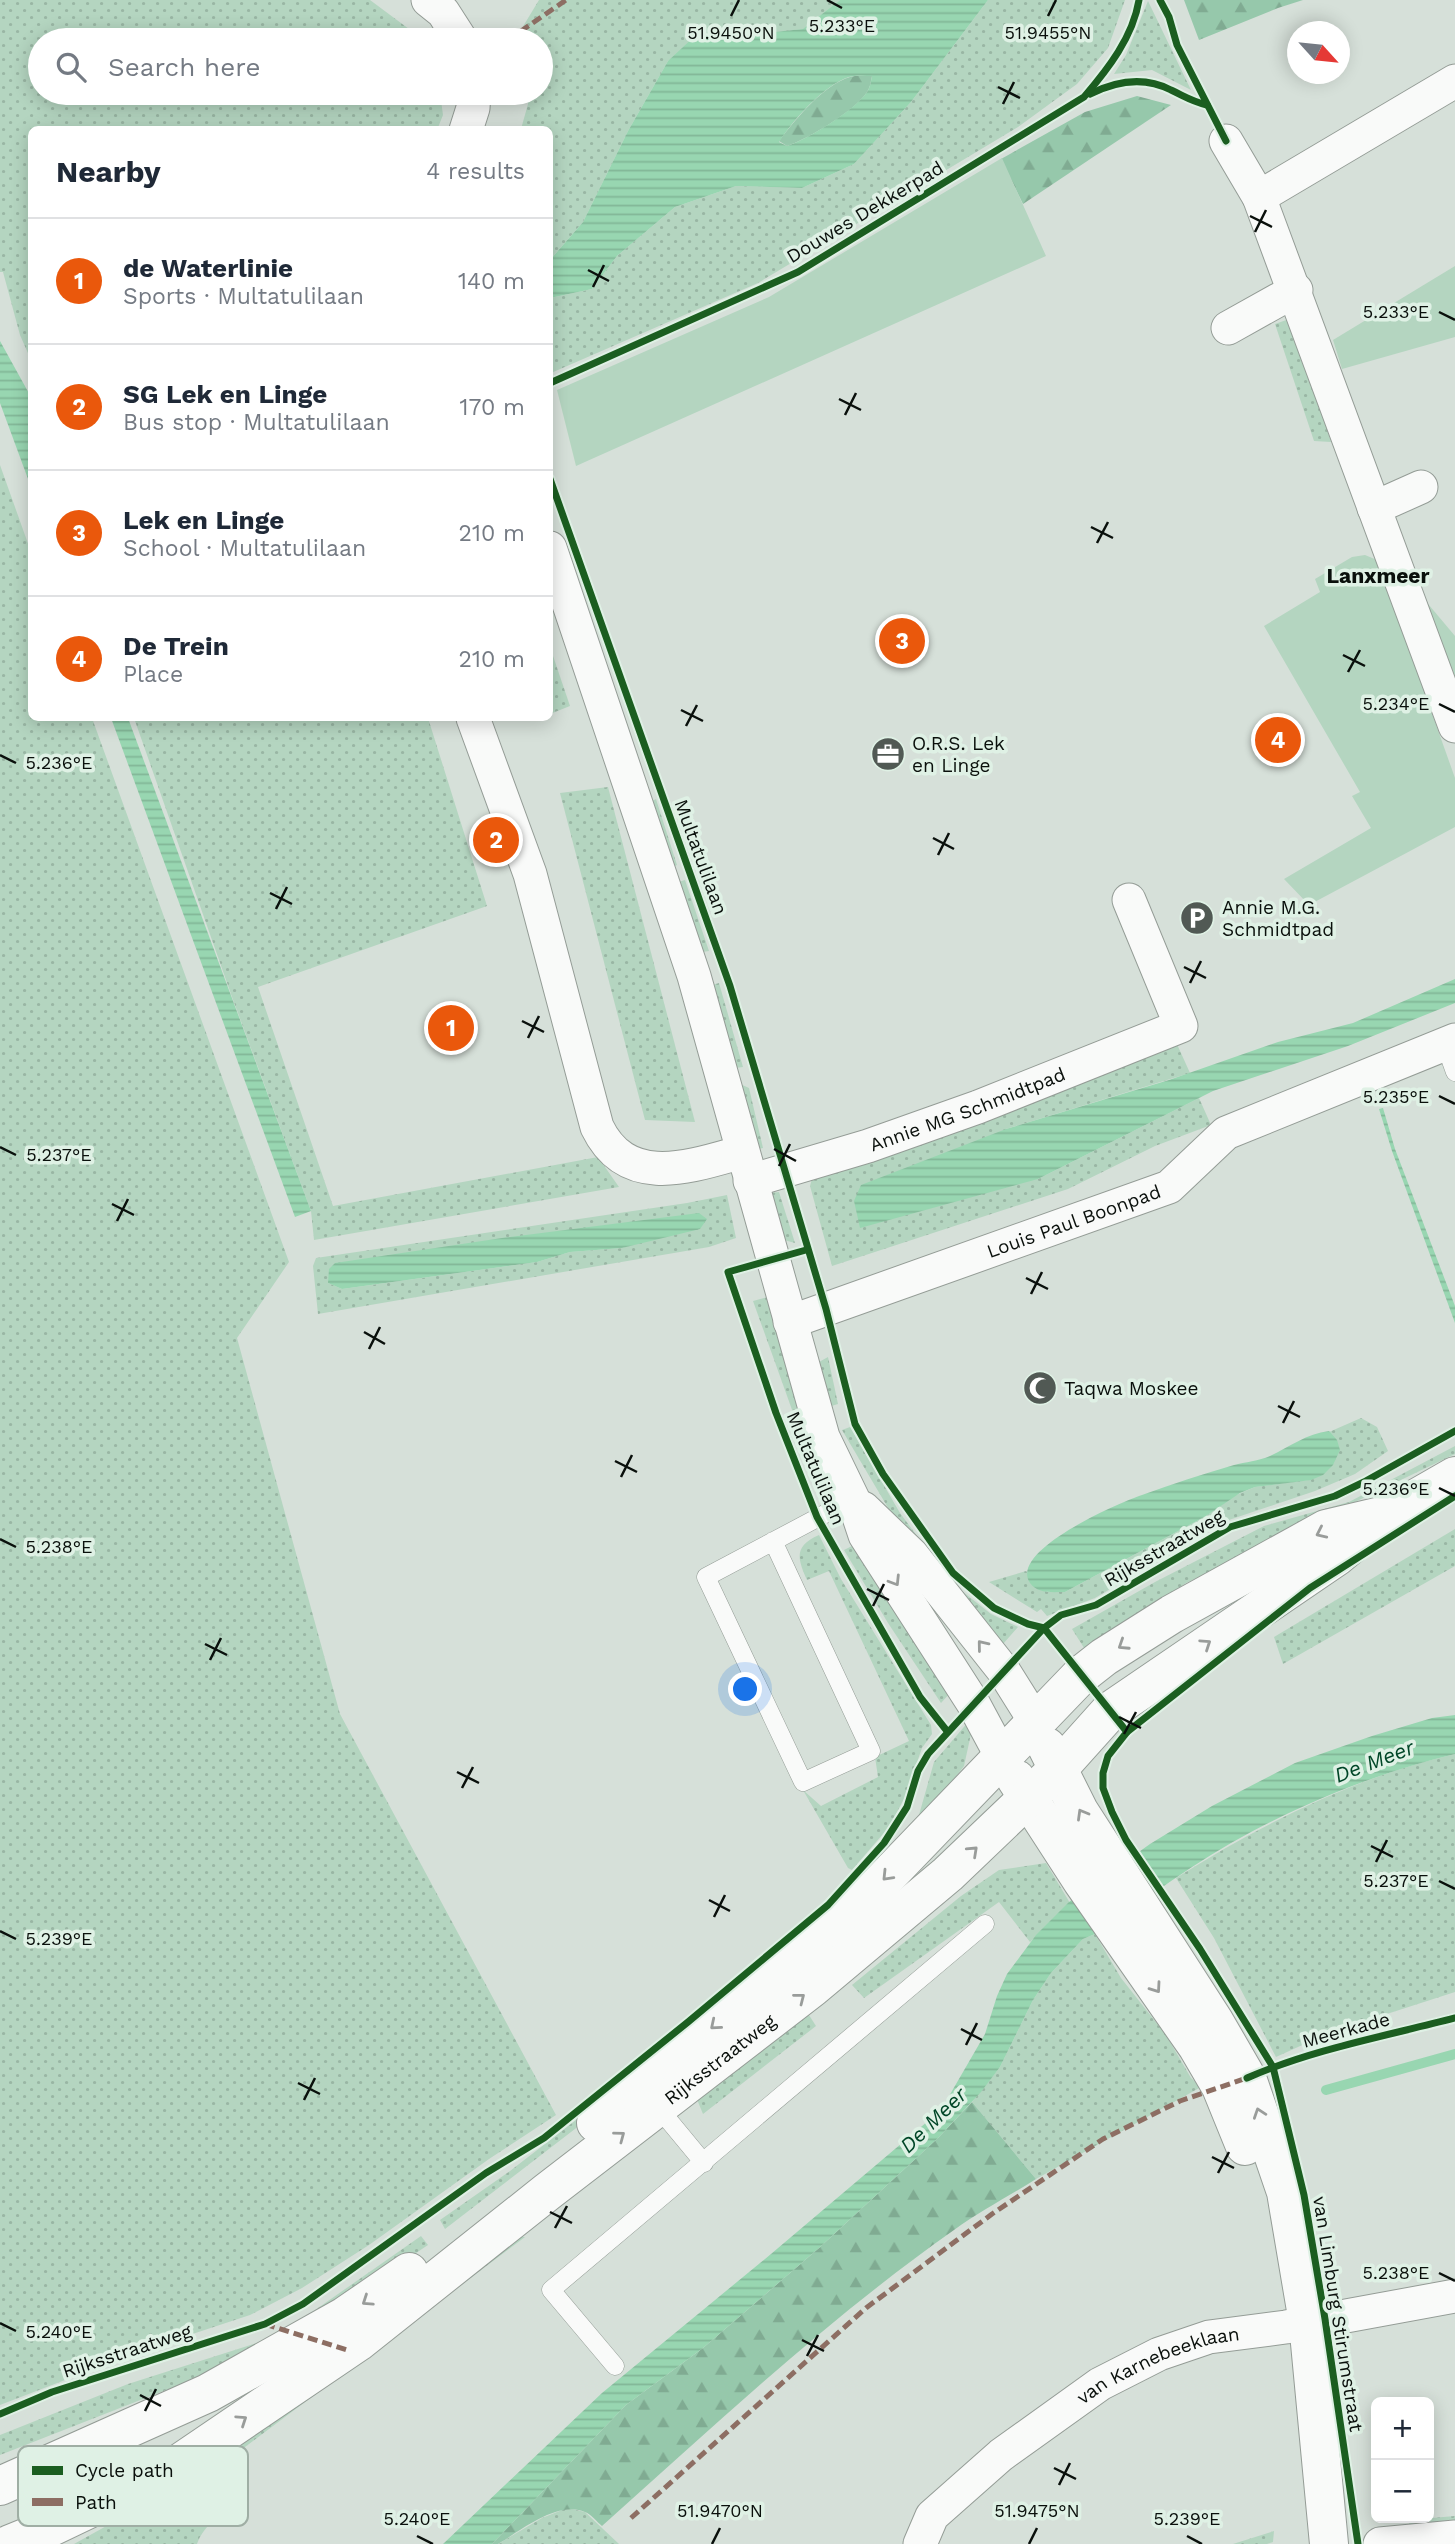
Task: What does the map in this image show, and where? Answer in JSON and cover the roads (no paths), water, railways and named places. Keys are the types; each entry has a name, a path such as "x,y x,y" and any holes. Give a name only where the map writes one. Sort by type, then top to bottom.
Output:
{"street":[{"path":"428,0 443,12 453,28"},
{"path":"1259,197 1455,81"},
{"path":"467,126 473,105"},
{"path":"1226,141 1259,197 1296,290 1455,726"},
{"path":"1228,328 1296,290"},
{"path":"1374,508 1421,486"},
{"name":"Multatulilaan","path":"553,557 694,976 823,1437 853,1499 866,1535 973,1703 1002,1757"},
{"path":"474,721 530,874 597,1127 605,1144 629,1163 653,1168 694,1165 746,1166"},
{"name":"Annie MG Schmidtpad","path":"746,1166 868,1146 978,1108 1181,1026 1129,900"},
{"name":"Louis Paul Boonpad","path":"790,1322 1169,1187 1226,1133 1452,1052"},
{"name":"Rijksstraatweg","path":"89,2446 208,2393 345,2316 650,2097 812,1988 948,1874 1058,1769 1110,1711 1336,1557 1387,1514 1455,1476"},
{"name":"Multatulilaan","path":"853,1499 912,1555 1003,1671 1035,1721"},
{"name":"Rijksstraatweg","path":"204,2446 347,2350 547,2192 873,1891 1081,1675 1104,1657 1172,1614 1326,1529 1387,1514"},
{"name":"van Limburg Stirumstraat","path":"1035,1721 1079,1811 1095,1870"},
{"name":"van Limburg Stirumstraat","path":"1002,1757 1028,1799 1095,1870 1131,1923 1214,2021 1247,2078 1286,2192 1297,2324 1328,2544"},
{"name":"van Karnebeeklaan","path":"920,2544 932,2516 1001,2455 1100,2384 1159,2354 1209,2337 1455,2296"},
{"name":"Rijksstraatweg","path":"0,2486 18,2478"},
{"name":"Rijksstraatweg","path":"10,2544 53,2526"},
{"path":"1380,2544 1455,2537"}],"lane":[{"path":"773,1541 871,1751 803,1782 706,1577 773,1541 853,1499"},
{"path":"615,2366 551,2290 985,1924"},
{"path":"650,2097 704,2163"}],"water":[{"path":"840,0 988,0 911,102 854,164 802,188 736,186 675,207 617,256 592,289 553,297 553,257 583,222 628,131 668,61 696,35 755,34 803,29","holes":["852,76 872,76 870,86 861,99 842,116 818,131 787,146 779,142 801,114 829,87"]},
{"path":"0,341 28,392 28,479 0,403"},
{"path":"112,721 129,721 311,1211 295,1217"},
{"path":"1455,979 1455,1003 1348,1046 1213,1091 1038,1179 860,1228 854,1201 861,1185 1006,1129 1169,1080 1278,1042 1353,1023"},
{"path":"1383,1108 1395,1149 1455,1306 1455,1323 1392,1151 1379,1109"},
{"path":"699,1213 707,1219 700,1229 622,1248 570,1252 537,1262 342,1289 328,1283 329,1269 335,1263"},
{"path":"1329,1431 1337,1440 1340,1450 1333,1465 1323,1475 1311,1480 1255,1487 1240,1493 1206,1516 1065,1592 1041,1591 1030,1583 1028,1570 1035,1557 1049,1543 1090,1518 1142,1495 1222,1468 1266,1458 1306,1438"},
{"name":"De Meer","path":"1455,1715 1455,1754 1377,1777 1275,1820 1211,1855 1095,1934 1083,1939 1051,1973 1033,2000 1000,2067 981,2092 938,2138 819,2248 703,2348 626,2405 492,2544 443,2544 602,2393 941,2110 985,2034 1007,1974 1036,1935 1069,1902 1150,1844 1212,1806 1295,1763 1432,1718"}],"waterway":[{"path":"1326,2090 1455,2054"}],"place":[{"name":"Lek en Linge","path":"902,641"},
{"name":"De Trein","path":"1278,740"},
{"name":"O.R.S. Lek en Linge","path":"888,754"},
{"name":"SG Lek en Linge","path":"496,840"},
{"name":"Annie M.G. Schmidtpad","path":"1197,918"},
{"name":"de Waterlinie","path":"451,1028"},
{"name":"Taqwa Moskee","path":"1040,1388"}],"district":[{"name":"Lanxmeer","path":"1378,575"}]}
